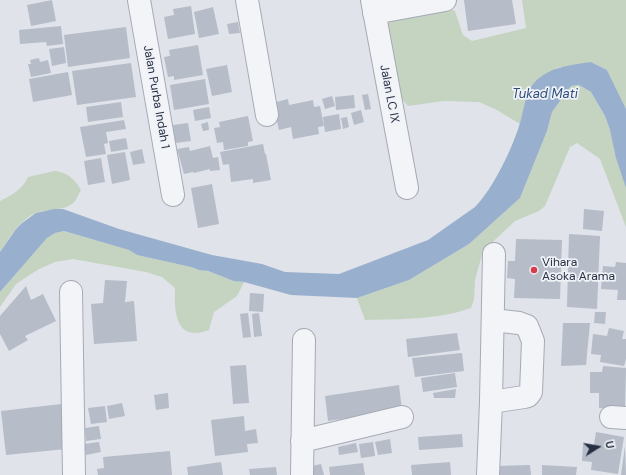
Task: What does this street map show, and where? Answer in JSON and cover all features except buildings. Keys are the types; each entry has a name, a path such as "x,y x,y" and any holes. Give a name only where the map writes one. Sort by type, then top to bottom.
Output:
{"street":[{"name":"Jalan Purba Indah 1","path":"145,0 173,195"},
{"path":"247,0 267,115"},
{"path":"373,6 444,0"},
{"name":"Jalan LC IX","path":"373,6 407,188"},
{"path":"488,475 494,254"},
{"path":"71,292 74,475"},
{"path":"491,402 528,396 531,392 533,341 527,326 519,323 493,320"},
{"path":"302,475 304,340"},
{"path":"302,441 402,417"}],"green space":[{"path":"522,0 626,0 626,109 607,70 591,62 557,68 527,97 520,124 497,110 479,102 444,101 408,106 402,99 399,91 387,25 391,18 447,8 455,11 463,35 472,41 526,28"},
{"path":"579,85 591,92 605,116 610,130 626,188 626,227 600,159 577,143 570,147 545,206 539,211 515,221 483,251 475,280 474,299 471,308 432,317 365,320 357,298 409,280 469,244 520,198 547,131 552,112 571,86"},
{"path":"54,171 66,174 73,179 81,190 75,201 67,207 36,213 30,216 15,230 0,252 0,201 13,194 20,188 28,177"},
{"path":"64,231 129,250 137,255 191,267 244,282 237,296 214,312 209,330 198,333 189,332 183,328 179,322 176,315 175,288 162,277 146,272 73,259 55,262 39,269 16,284 0,307 0,292 47,238 55,233"}],"water":[{"name":"Tukad Mati","path":"591,62 607,70 626,109 626,188 605,116 591,92 579,85 571,86 552,112 547,131 520,198 469,244 409,280 357,298 291,295 244,282 234,281 208,271 137,255 129,250 64,231 55,233 47,238 0,292 0,252 22,223 36,213 54,209 63,209 119,229 212,255 262,264 285,272 339,274 428,240 475,207 489,190 513,144 527,97 534,83 546,73 553,70"}],"place":[{"name":"Vihara Asoka Arama","path":"534,270"}]}
